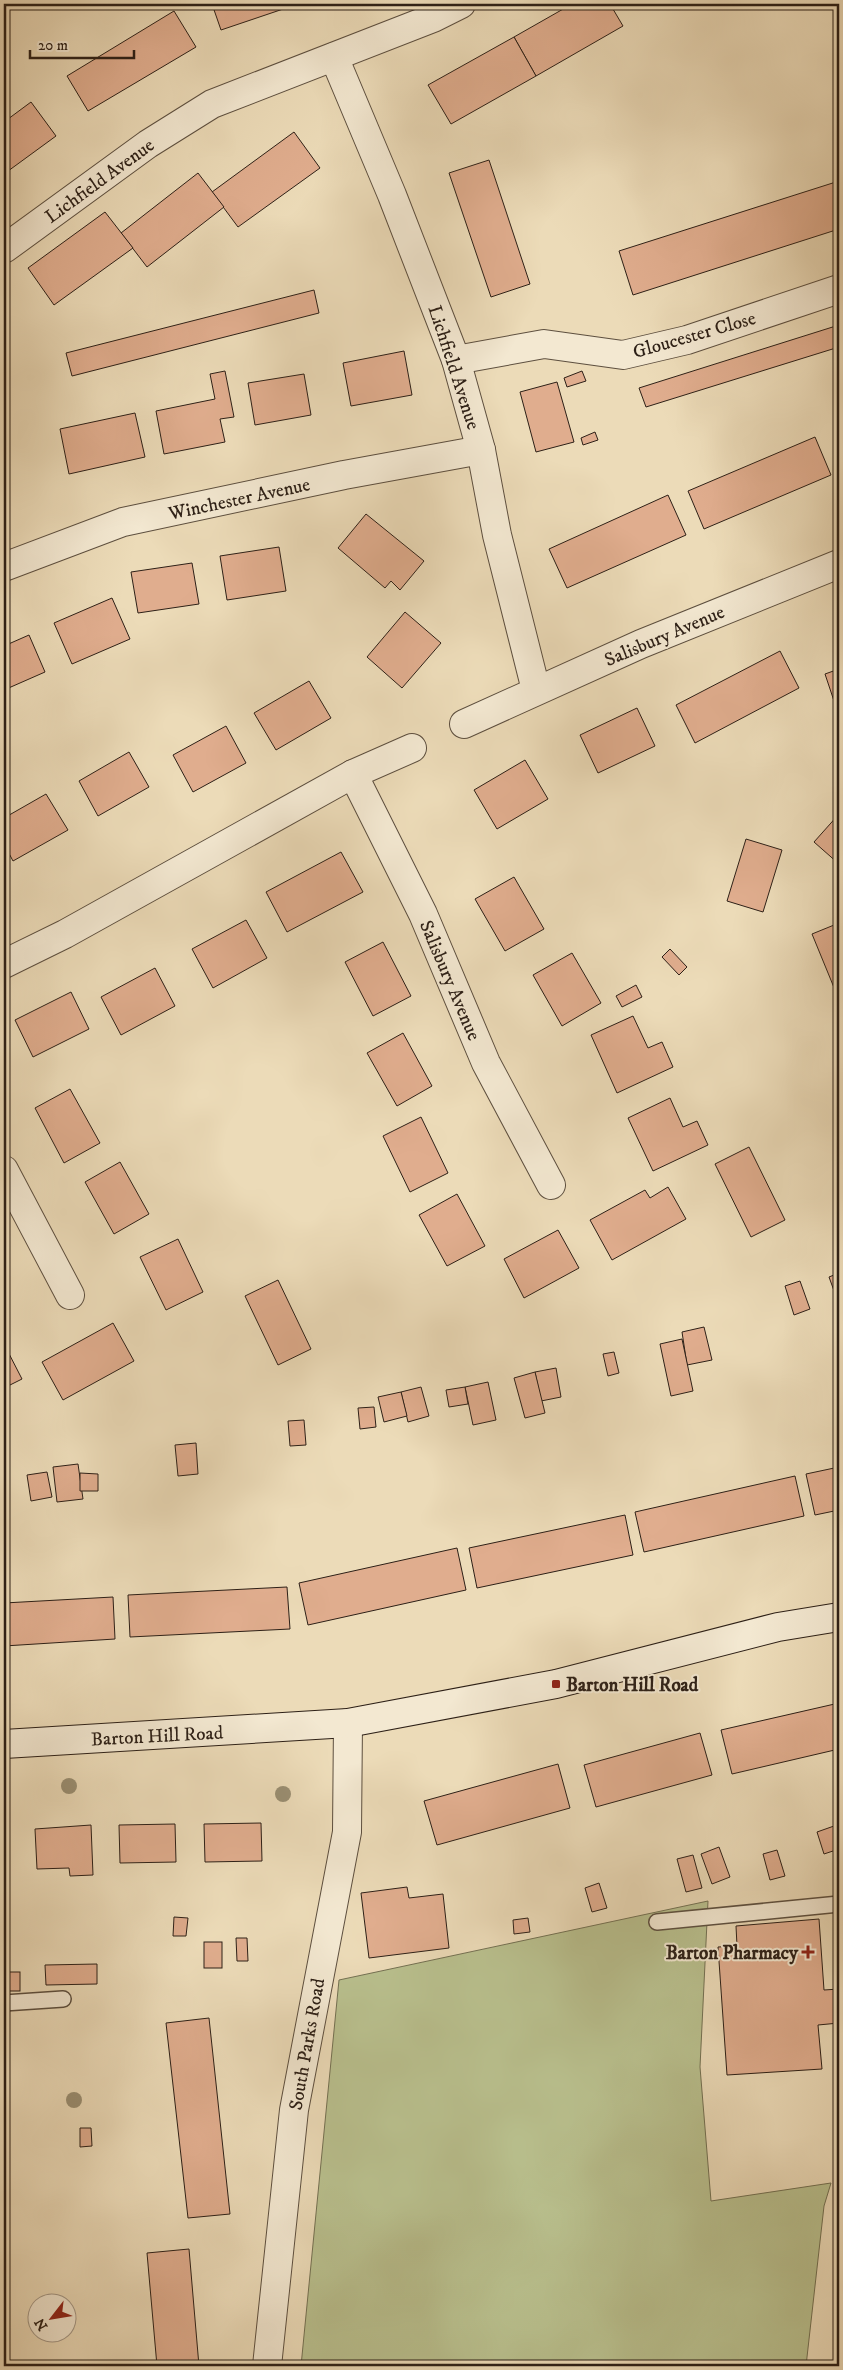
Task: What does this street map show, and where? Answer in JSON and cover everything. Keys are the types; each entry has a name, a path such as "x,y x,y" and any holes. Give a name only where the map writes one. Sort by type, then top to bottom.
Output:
{"street":[{"name":"Lichfield Avenue","path":"4,249 148,144 212,104 433,18 461,4"},
{"name":"Lichfield Avenue","path":"334,57 392,195 456,360 481,450 496,535 536,690"},
{"name":"Gloucester Close","path":"456,360 544,344 623,354 686,340 839,289"},
{"name":"Winchester Avenue","path":"4,567 122,522 344,475 481,450"},
{"name":"Salisbury Avenue","path":"464,724 650,640 839,564"},
{"path":"4,964 65,934 353,774 412,748"},
{"name":"Salisbury Avenue","path":"353,774 423,914 486,1063 550,1185"},
{"path":"4,1170 70,1295"},
{"name":"Barton Hill Road","path":"4,1744 348,1724 556,1684 778,1627 839,1617"},
{"name":"South Parks Road","path":"267,2366 294,2110 347,1832 348,1724"}],"lane":[{"path":"657,1922 839,1904"},
{"path":"4,2003 63,1999"}],"green space":[{"path":"708,1901 700,2067 711,2201 831,2183 824,2206 806,2366 301,2366 339,1980"}],"building":[{"path":"212,4 298,4 221,30"},
{"path":"572,4 610,4 623,26 536,76 514,37"},
{"path":"174,11 196,47 88,111 67,76"},
{"path":"514,37 536,76 451,124 428,85"},
{"path":"31,102 56,136 4,174 4,122"},
{"path":"294,132 320,168 238,227 212,192"},
{"path":"489,160 530,284 491,297 449,173"},
{"path":"198,173 224,207 147,267 121,233"},
{"path":"839,181 839,229 633,295 619,251"},
{"path":"105,212 133,248 54,305 28,268"},
{"path":"314,290 319,313 72,376 66,353"},
{"path":"839,325 839,347 646,407 639,388"},
{"path":"404,351 412,395 351,406 343,363"},
{"path":"225,371 234,417 220,419 225,442 164,454 156,411 215,399 210,374"},
{"path":"582,371 586,381 567,387 564,378"},
{"path":"304,374 311,415 255,425 248,383"},
{"path":"557,382 574,442 536,452 520,392"},
{"path":"135,413 145,457 69,474 60,429"},
{"path":"595,432 598,440 583,445 581,438"},
{"path":"815,437 831,475 704,529 688,491"},
{"path":"668,495 686,535 567,588 549,549"},
{"path":"366,514 424,561 400,590 391,581 385,588 338,548"},
{"path":"279,547 286,591 227,600 220,556"},
{"path":"192,563 199,604 138,613 131,572"},
{"path":"112,598 130,639 72,664 54,623"},
{"path":"405,612 441,643 402,688 367,657"},
{"path":"29,635 45,672 4,690 4,646"},
{"path":"780,651 799,688 695,743 676,705"},
{"path":"839,669 839,716 825,674"},
{"path":"309,681 331,718 276,750 254,713"},
{"path":"637,708 655,746 598,773 580,735"},
{"path":"226,726 246,763 193,792 173,755"},
{"path":"129,752 149,787 98,816 79,781"},
{"path":"525,760 548,799 497,829 474,790"},
{"path":"46,794 68,830 13,861 4,844 4,818"},
{"path":"839,814 839,864 814,842"},
{"path":"746,839 782,850 763,912 727,901"},
{"path":"341,852 363,892 287,932 266,892"},
{"path":"514,877 544,929 505,951 475,899"},
{"path":"246,920 267,958 213,988 192,949"},
{"path":"839,923 839,988 835,990 812,934"},
{"path":"383,942 411,996 373,1016 345,962"},
{"path":"670,949 687,967 679,975 662,957"},
{"path":"572,953 601,1003 562,1026 533,975"},
{"path":"155,968 175,1006 121,1035 101,997"},
{"path":"636,985 642,997 622,1007 616,996"},
{"path":"71,992 89,1029 33,1057 15,1020"},
{"path":"633,1016 648,1048 662,1042 673,1067 617,1093 591,1035"},
{"path":"403,1033 432,1086 397,1106 367,1053"},
{"path":"70,1089 100,1143 64,1163 35,1108"},
{"path":"670,1098 683,1127 697,1121 708,1145 653,1171 628,1118"},
{"path":"421,1117 448,1173 410,1192 383,1136"},
{"path":"749,1147 785,1220 751,1237 715,1164"},
{"path":"120,1162 149,1214 114,1234 85,1182"},
{"path":"668,1187 686,1219 612,1260 590,1220 645,1190 650,1198"},
{"path":"457,1194 485,1246 447,1266 419,1215"},
{"path":"558,1230 579,1268 524,1298 504,1259"},
{"path":"178,1239 203,1292 166,1310 140,1257"},
{"path":"839,1273 839,1298 837,1299 829,1277"},
{"path":"278,1280 311,1349 278,1365 245,1296"},
{"path":"800,1281 810,1309 794,1315 785,1286"},
{"path":"113,1323 134,1361 63,1400 42,1362"},
{"path":"704,1327 712,1360 687,1365 682,1332"},
{"path":"682,1339 693,1391 671,1396 660,1344"},
{"path":"4,1344 22,1379 4,1388"},
{"path":"614,1352 619,1373 608,1376 603,1354"},
{"path":"556,1368 561,1397 541,1401 535,1372"},
{"path":"535,1372 545,1413 525,1418 514,1378"},
{"path":"488,1382 496,1420 473,1425 465,1387"},
{"path":"421,1387 429,1416 408,1422 401,1392"},
{"path":"465,1387 468,1404 449,1407 446,1390"},
{"path":"401,1392 407,1416 384,1422 378,1397"},
{"path":"374,1407 376,1427 360,1429 358,1408"},
{"path":"304,1420 306,1445 290,1446 288,1421"},
{"path":"196,1443 198,1474 178,1476 175,1445"},
{"path":"78,1464 83,1499 57,1502 53,1467"},
{"path":"839,1467 839,1510 815,1515 806,1474"},
{"path":"47,1472 52,1497 31,1501 27,1475"},
{"path":"80,1473 98,1474 98,1491 80,1491"},
{"path":"795,1476 804,1516 644,1552 635,1512"},
{"path":"625,1515 633,1555 477,1588 469,1548"},
{"path":"457,1548 466,1590 308,1625 299,1583"},
{"path":"287,1587 290,1629 130,1637 128,1595"},
{"path":"113,1597 115,1639 4,1646 4,1603"},
{"path":"839,1703 839,1749 732,1774 721,1730"},
{"path":"700,1733 712,1775 596,1807 584,1765"},
{"path":"558,1764 570,1808 437,1845 424,1801"},
{"path":"261,1823 262,1861 205,1862 204,1824"},
{"path":"4,1824 6,1824 7,1867 4,1867"},
{"path":"175,1824 176,1862 120,1863 119,1825"},
{"path":"91,1825 93,1875 70,1876 69,1868 37,1869 35,1829"},
{"path":"834,1826 839,1849 824,1854 817,1832"},
{"path":"719,1847 730,1877 712,1884 701,1854"},
{"path":"777,1850 785,1876 770,1880 763,1854"},
{"path":"693,1855 702,1888 686,1892 677,1859"},
{"path":"599,1883 607,1908 592,1912 585,1888"},
{"path":"407,1887 409,1898 443,1894 449,1948 369,1958 361,1893"},
{"path":"174,1917 188,1918 186,1936 173,1936"},
{"path":"528,1918 530,1932 514,1934 513,1920"},
{"path":"819,1919 824,1990 839,1989 839,2023 818,2025 822,2069 727,2075 718,1947 737,1946 736,1926"},
{"path":"236,1938 247,1938 248,1961 237,1961"},
{"path":"204,1942 222,1942 222,1968 204,1968"},
{"path":"97,1964 97,1984 46,1985 45,1965"},
{"path":"4,1972 20,1972 20,1991 4,1991"},
{"path":"209,2018 230,2214 188,2218 166,2023"},
{"path":"80,2128 91,2128 92,2146 80,2147"},
{"path":"189,2249 199,2366 157,2366 147,2253"}],"place":[{"name":"Barton Hill Road","path":"556,1684"},
{"name":"Barton Pharmacy","path":"808,1952"}]}
